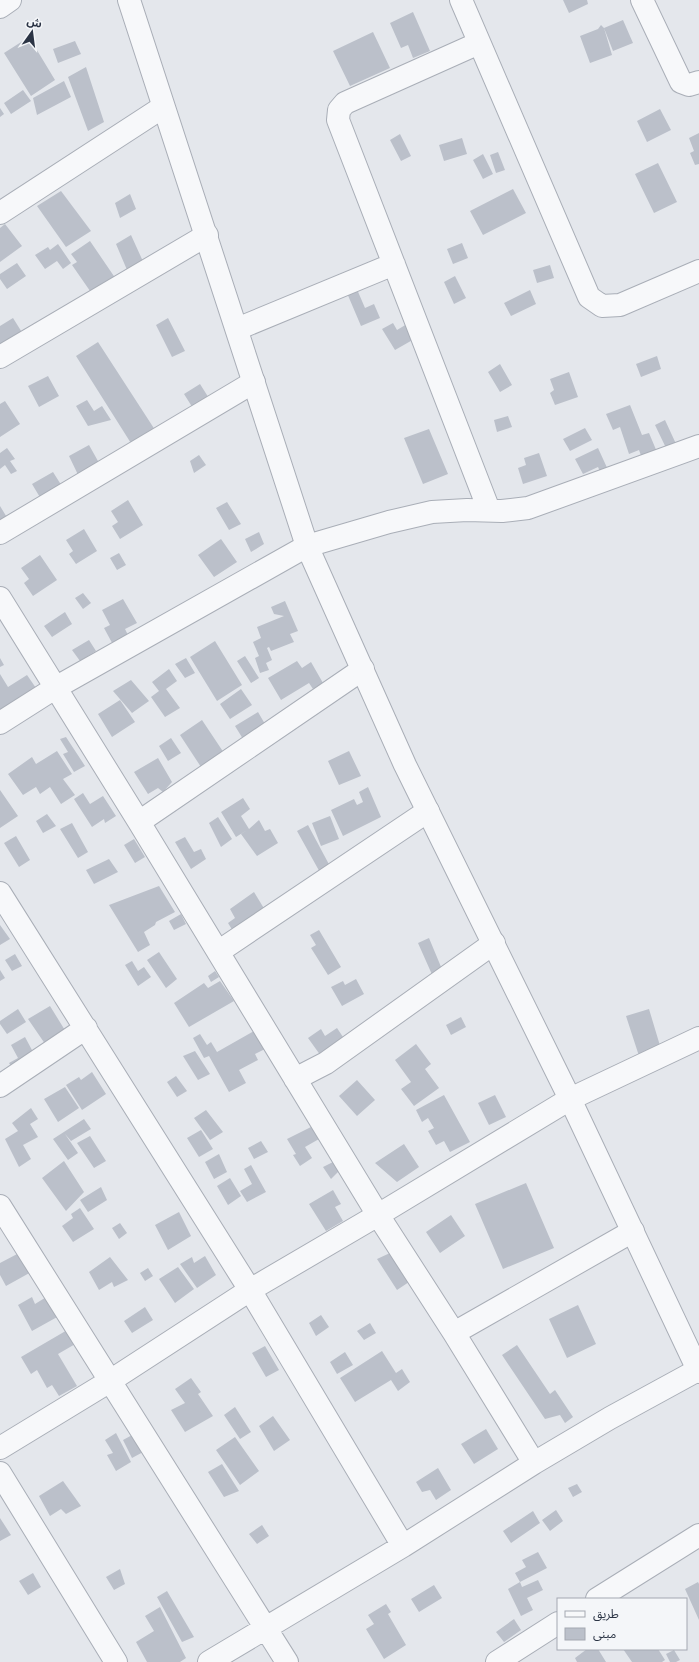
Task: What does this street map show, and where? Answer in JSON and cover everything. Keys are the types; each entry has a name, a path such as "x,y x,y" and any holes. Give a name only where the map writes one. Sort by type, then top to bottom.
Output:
{"street":[{"path":"0,8 10,0"},
{"path":"129,0 307,546 405,765 570,1099 698,1371 610,1418 534,1463 403,1546 209,1662"},
{"path":"461,0 589,297 602,306 620,305 699,271"},
{"path":"642,0 680,82 688,85 699,82"},
{"path":"479,43 345,103 339,110 338,120 488,510"},
{"path":"0,213 163,107"},
{"path":"0,357 206,235"},
{"path":"237,329 394,264"},
{"path":"0,533 254,382"},
{"path":"0,722 55,688 307,546 389,522 432,512 528,508 699,446"},
{"path":"0,598 139,822 378,1214 454,1333 534,1463"},
{"path":"139,822 363,669"},
{"path":"218,952 428,811"},
{"path":"0,893 250,1290 403,1546"},
{"path":"295,1079 326,1063 494,943"},
{"path":"0,1086 86,1028"},
{"path":"0,1448 110,1381 250,1290 570,1099 699,1038"},
{"path":"0,1206 287,1662"},
{"path":"454,1333 632,1231"},
{"path":"0,1473 116,1662"},
{"path":"599,1598 699,1535"},
{"path":"496,1662 557,1624"}],"building":[{"path":"563,0 587,0 588,4 569,13"},
{"path":"413,12 430,51 413,58 408,45 401,48 390,23"},
{"path":"623,20 633,43 613,51 604,28"},
{"path":"601,25 604,28 612,55 590,63 580,36 598,29"},
{"path":"373,32 390,68 350,86 333,51"},
{"path":"29,37 55,80 31,96 4,53"},
{"path":"75,41 81,54 58,63 53,49"},
{"path":"86,67 104,122 88,131 68,77"},
{"path":"64,81 71,97 37,115 33,98"},
{"path":"23,90 31,101 11,114 4,103"},
{"path":"0,108 4,114 0,117"},
{"path":"660,109 671,130 647,142 637,121"},
{"path":"699,133 699,164 695,165 690,153 694,151 689,138"},
{"path":"400,134 411,156 401,161 390,140"},
{"path":"462,138 467,154 444,161 439,145"},
{"path":"498,152 505,170 496,173 490,155"},
{"path":"483,154 493,174 483,179 473,160"},
{"path":"658,163 677,202 654,213 635,174"},
{"path":"513,189 526,213 483,235 470,211"},
{"path":"61,191 91,231 66,247 37,206"},
{"path":"130,194 136,209 120,218 115,203"},
{"path":"5,224 22,246 0,262 0,228"},
{"path":"131,235 146,268 130,277 116,244"},
{"path":"90,241 120,285 97,301 72,265 77,262 71,254"},
{"path":"462,243 468,258 453,264 447,249"},
{"path":"58,244 71,263 63,269 57,261 45,269 35,255 48,247 50,250"},
{"path":"17,263 26,276 7,289 0,279 0,274"},
{"path":"550,265 554,278 537,283 533,270"},
{"path":"455,276 466,298 454,304 444,282"},
{"path":"341,279 356,287 365,308 374,304 380,318 361,326"},
{"path":"530,290 536,304 511,316 504,303"},
{"path":"13,318 28,342 0,344 0,326"},
{"path":"168,318 185,351 172,357 156,325"},
{"path":"393,323 397,330 407,324 416,338 395,350 382,329"},
{"path":"98,342 157,433 134,448 76,356"},
{"path":"657,356 661,369 641,377 636,364"},
{"path":"500,364 512,385 500,392 488,372"},
{"path":"569,372 578,397 555,405 550,393 554,390 550,379"},
{"path":"48,376 59,396 39,407 28,386"},
{"path":"200,384 212,403 196,413 184,394"},
{"path":"87,400 94,411 102,406 111,420 88,426 76,406"},
{"path":"5,401 20,424 0,437 0,404"},
{"path":"630,405 642,435 649,433 657,452 643,461 639,450 629,454 620,427 613,430 606,414"},
{"path":"508,416 512,427 497,432 494,420"},
{"path":"665,420 677,446 667,450 655,425"},
{"path":"585,428 592,440 570,451 563,439"},
{"path":"429,429 448,474 423,484 404,438"},
{"path":"89,445 103,470 82,483 69,456"},
{"path":"7,448 15,459 10,461 17,471 11,474 5,465 0,469 0,453"},
{"path":"598,448 609,472 602,476 598,467 583,474 575,459"},
{"path":"539,453 547,476 523,484 518,468 526,465 524,458"},
{"path":"199,455 206,465 194,473 190,461"},
{"path":"53,472 65,491 44,504 32,484"},
{"path":"128,500 143,525 120,539 112,526 118,522 111,511"},
{"path":"227,502 241,524 229,530 216,508"},
{"path":"0,506 11,524 0,531"},
{"path":"84,529 97,551 76,564 69,554 73,551 66,540"},
{"path":"259,532 264,544 251,552 245,539"},
{"path":"221,539 237,562 214,577 198,555"},
{"path":"119,553 126,565 117,570 110,558"},
{"path":"40,555 57,580 33,596 24,583 29,579 21,568"},
{"path":"83,593 91,603 83,609 75,598"},
{"path":"123,599 137,623 125,629 132,643 117,652 104,628 110,625 102,610"},
{"path":"285,601 298,631 290,634 294,642 271,651 269,647 267,648 272,660 266,663 269,670 260,673 255,658 259,656 253,642 261,638 257,627 284,616 274,614 271,607"},
{"path":"65,612 72,624 52,637 44,626"},
{"path":"89,640 96,651 80,661 72,650"},
{"path":"215,641 242,685 217,701 190,657"},
{"path":"245,656 259,678 251,683 237,661"},
{"path":"0,658 4,665 0,667"},
{"path":"186,658 195,673 185,678 175,664"},
{"path":"297,661 302,668 311,662 323,683 313,689 309,683 281,700 268,678"},
{"path":"169,669 177,681 166,689 180,708 165,717 151,697 159,691 152,682"},
{"path":"0,674 8,687 27,675 36,688 0,710"},
{"path":"131,680 149,701 132,713 113,691"},
{"path":"241,689 252,705 230,719 220,704"},
{"path":"120,700 135,722 112,737 98,714"},
{"path":"258,712 265,724 243,739 235,726"},
{"path":"202,720 228,759 201,767 180,735"},
{"path":"66,737 85,766 74,772 63,754 68,752 60,739"},
{"path":"171,738 181,753 168,761 159,746"},
{"path":"57,751 72,774 63,779 75,795 61,804 50,787 40,794 36,787 23,795 8,774 32,757 36,764"},
{"path":"349,751 361,776 339,785 328,761"},
{"path":"158,758 172,782 163,792 158,788 148,794 134,772"},
{"path":"368,787 381,817 343,836 331,810 354,799 357,805 363,802 359,792"},
{"path":"0,790 18,816 0,828"},
{"path":"83,793 90,804 103,796 116,816 105,823 104,819 92,827 74,799"},
{"path":"243,798 250,809 241,816 249,829 259,820 265,831 270,829 278,843 257,856 241,834 247,830 236,837 221,812"},
{"path":"47,814 56,826 43,833 36,821"},
{"path":"330,816 339,839 321,846 312,823"},
{"path":"218,817 232,839 221,847 209,823"},
{"path":"72,823 88,852 78,858 60,829"},
{"path":"308,825 332,870 322,876 297,831"},
{"path":"16,836 30,860 19,867 4,843"},
{"path":"185,837 194,852 201,849 206,859 191,869 175,842"},
{"path":"134,839 145,857 135,863 124,845"},
{"path":"109,859 118,872 94,884 86,870"},
{"path":"159,886 175,912 156,922 155,925 144,932 150,945 138,952 109,905"},
{"path":"254,892 268,915 236,936 228,923 235,918 230,909"},
{"path":"181,914 186,924 174,930 169,921"},
{"path":"0,925 10,939 0,945"},
{"path":"319,930 341,967 328,975 311,948 316,945 310,935"},
{"path":"429,938 444,974 434,979 418,943"},
{"path":"159,952 177,979 166,988 147,960"},
{"path":"15,954 22,966 12,971 5,960"},
{"path":"132,961 138,971 144,967 151,977 138,986 125,965"},
{"path":"0,970 5,978 0,981"},
{"path":"215,971 219,977 211,982 208,976"},
{"path":"356,979 364,994 342,1006 331,987 343,981 345,985"},
{"path":"220,981 234,1001 189,1027 174,1003 204,983 208,988"},
{"path":"50,1006 71,1040 52,1054 28,1019"},
{"path":"18,1009 26,1022 7,1034 0,1024 0,1021"},
{"path":"649,1009 661,1049 639,1056 626,1016"},
{"path":"461,1017 466,1027 451,1035 446,1025"},
{"path":"337,1028 349,1046 326,1063 308,1038 321,1029 325,1036"},
{"path":"254,1031 265,1049 255,1054 258,1060 239,1070 246,1083 229,1092 209,1056 204,1058 193,1038 200,1034 207,1045 211,1042 217,1052"},
{"path":"25,1037 40,1065 18,1077 9,1063 18,1058 11,1045"},
{"path":"416,1044 431,1064 425,1069 439,1088 414,1106 401,1089 411,1082 395,1060"},
{"path":"195,1051 210,1074 198,1080 183,1056"},
{"path":"92,1072 106,1094 82,1110 66,1085 79,1077 81,1080"},
{"path":"176,1076 187,1091 177,1097 167,1082"},
{"path":"357,1080 375,1100 357,1116 339,1096"},
{"path":"65,1087 79,1108 58,1122 44,1099"},
{"path":"444,1095 470,1142 450,1152 444,1141 436,1145 428,1131 434,1128 428,1118 422,1122 416,1110"},
{"path":"495,1095 506,1117 489,1125 478,1103"},
{"path":"31,1108 38,1119 30,1124 38,1137 23,1145 31,1159 19,1167 5,1139 18,1131 12,1123"},
{"path":"206,1110 223,1132 210,1140 194,1118"},
{"path":"84,1119 91,1129 71,1141 65,1134 78,1153 68,1160 53,1139"},
{"path":"311,1127 319,1139 305,1147 312,1158 300,1166 293,1155 296,1154 287,1139"},
{"path":"201,1130 213,1149 199,1157 187,1138"},
{"path":"90,1136 106,1161 94,1168 77,1143"},
{"path":"261,1141 268,1152 254,1159 248,1148"},
{"path":"404,1144 419,1167 397,1182 375,1163"},
{"path":"219,1154 227,1172 214,1179 205,1162"},
{"path":"64,1161 84,1192 66,1211 42,1178"},
{"path":"333,1162 339,1171 331,1179 323,1167"},
{"path":"251,1165 266,1192 247,1202 240,1191 252,1184 244,1169"},
{"path":"230,1178 241,1196 228,1205 217,1186"},
{"path":"526,1183 554,1248 503,1269 475,1204"},
{"path":"101,1187 107,1200 88,1212 80,1200"},
{"path":"333,1190 341,1204 335,1207 343,1221 326,1231 309,1204"},
{"path":"80,1208 94,1229 73,1242 62,1226 73,1218 71,1214"},
{"path":"179,1212 191,1236 168,1250 155,1225"},
{"path":"451,1215 465,1236 440,1253 426,1232"},
{"path":"120,1223 127,1233 119,1239 112,1228"},
{"path":"21,1252 33,1271 6,1286 0,1275 0,1263"},
{"path":"390,1253 409,1282 397,1290 377,1259"},
{"path":"205,1256 216,1275 197,1288 180,1264 192,1257 194,1263"},
{"path":"110,1257 128,1280 114,1287 112,1282 99,1290 89,1272"},
{"path":"178,1267 194,1289 175,1303 159,1279"},
{"path":"148,1268 153,1276 145,1281 140,1273"},
{"path":"48,1296 59,1316 32,1331 18,1305 32,1297 35,1304"},
{"path":"578,1305 596,1344 567,1358 549,1319"},
{"path":"145,1307 153,1320 132,1333 124,1321"},
{"path":"321,1315 329,1327 316,1336 309,1323"},
{"path":"370,1323 376,1333 364,1340 357,1331"},
{"path":"69,1329 77,1343 58,1354 77,1386 59,1396 52,1385 47,1388 37,1370 31,1374 21,1357"},
{"path":"517,1345 550,1394 555,1390 573,1417 565,1423 560,1415 545,1419 502,1355"},
{"path":"265,1346 279,1370 266,1377 252,1353"},
{"path":"382,1351 396,1373 402,1369 410,1382 398,1391 391,1380 355,1402 340,1378"},
{"path":"345,1352 353,1365 337,1374 330,1362"},
{"path":"191,1378 201,1392 198,1394 213,1416 185,1432 171,1410 185,1403 175,1389"},
{"path":"235,1407 251,1432 240,1439 224,1415"},
{"path":"273,1416 290,1440 274,1451 259,1426"},
{"path":"486,1429 498,1449 474,1464 461,1444"},
{"path":"116,1433 131,1462 116,1471 107,1455 113,1453 105,1440"},
{"path":"134,1434 145,1451 132,1458 123,1440"},
{"path":"235,1437 259,1471 240,1485 216,1450"},
{"path":"222,1464 239,1491 224,1497 208,1472"},
{"path":"438,1468 451,1490 436,1500 430,1490 422,1492 416,1482"},
{"path":"63,1481 81,1506 66,1514 61,1509 50,1516 39,1496"},
{"path":"577,1484 582,1492 573,1497 568,1488"},
{"path":"556,1510 563,1521 550,1531 542,1520"},
{"path":"533,1511 540,1523 511,1543 503,1531"},
{"path":"0,1518 11,1535 0,1541"},
{"path":"262,1525 269,1536 257,1544 249,1534"},
{"path":"538,1552 547,1568 520,1582 515,1573 526,1567 522,1560"},
{"path":"120,1569 125,1584 114,1590 106,1577"},
{"path":"33,1573 41,1587 28,1595 19,1581"},
{"path":"538,1580 543,1590 527,1598 533,1610 521,1616 508,1589 520,1582 522,1587"},
{"path":"698,1582 699,1584 699,1620 685,1589"},
{"path":"434,1585 442,1598 419,1612 411,1599"},
{"path":"167,1591 194,1637 182,1642 157,1597"},
{"path":"386,1604 391,1612 388,1614 406,1645 384,1659 366,1629 374,1624 368,1615"},
{"path":"160,1607 186,1658 180,1662 147,1662 136,1642 154,1631 145,1616"},
{"path":"514,1619 521,1630 504,1642 496,1632"},
{"path":"586,1650 599,1650 606,1662 577,1662 575,1658"},
{"path":"624,1650 659,1650 665,1660 662,1662 632,1662"},
{"path":"674,1650 680,1660 670,1662 666,1654"}]}
